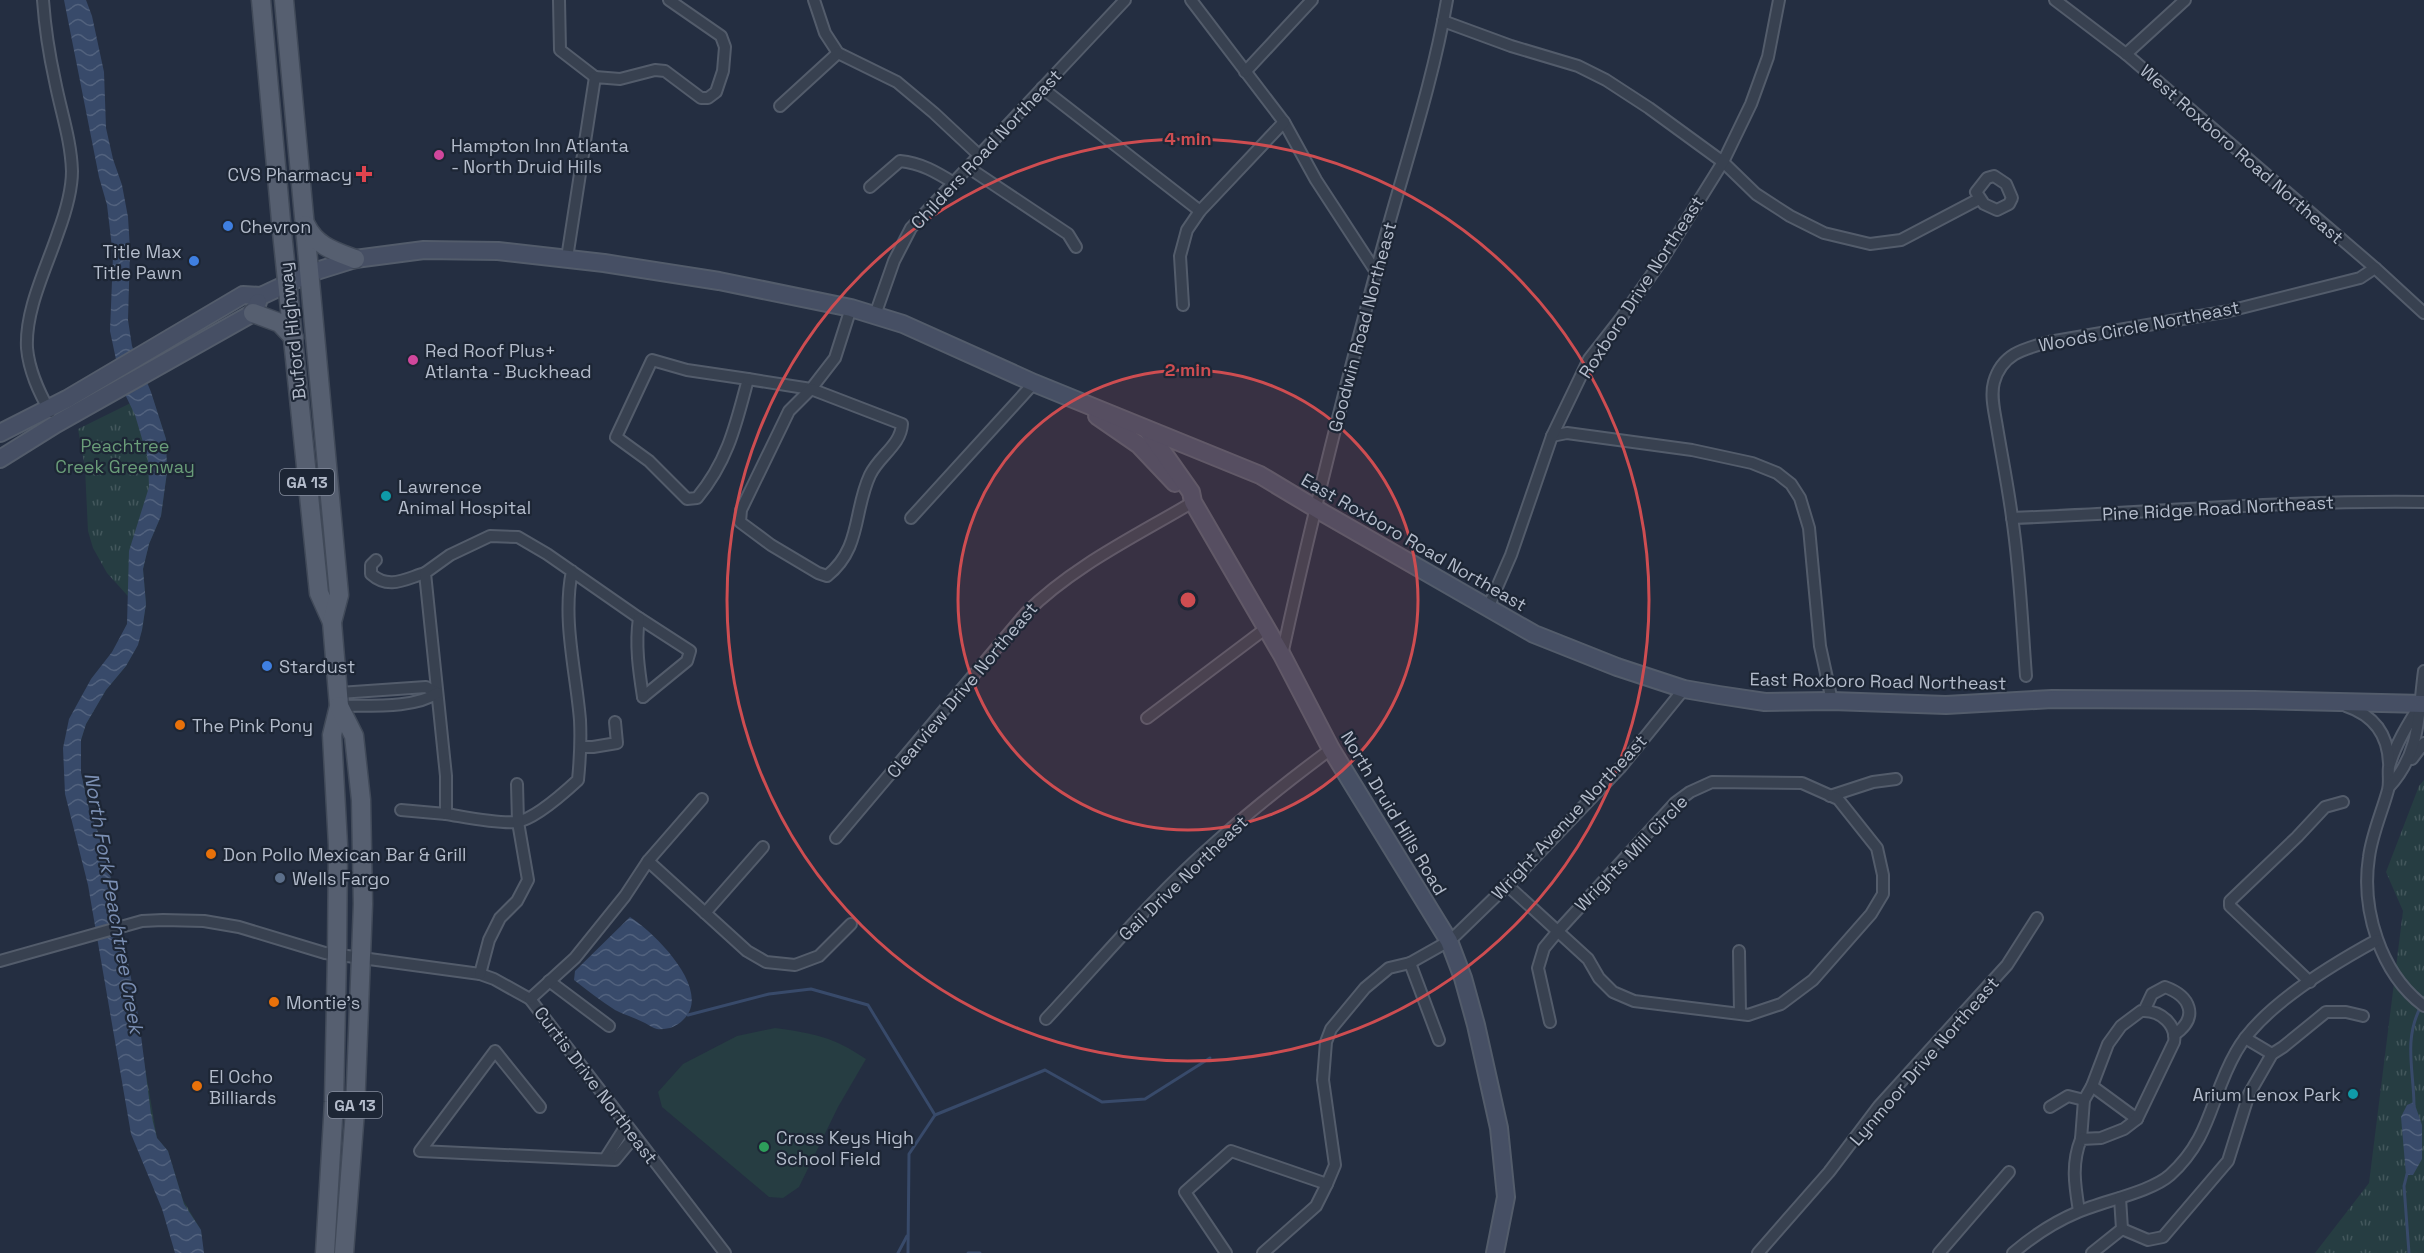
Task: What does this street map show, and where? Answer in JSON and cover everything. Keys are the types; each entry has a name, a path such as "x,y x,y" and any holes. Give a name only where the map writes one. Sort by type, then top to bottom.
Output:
{"main road":[{"name":"Buford Highway","path":"261,0 319,593 332,622 339,700 332,735 338,845 337,954 334,1102 325,1253"},
{"name":"Buford Highway","path":"284,0 339,595 332,622"},
{"path":"305,224 310,234 320,244 355,259"},
{"path":"0,459 56,424 167,340 243,295 261,296 287,282 355,259 424,250 498,251 567,258 719,281 851,308 903,324 1066,396 1139,445 1171,478 1184,496 1193,502"},
{"path":"0,433 48,408 94,393 174,356 253,313 261,296"},
{"path":"253,313 280,323 294,339"},
{"name":"East Roxboro Road Northeast","path":"1066,396 1260,475 1534,634 1617,667 1684,689 1765,702 1832,701 1946,705 2052,699 2254,700 2423,706"},
{"name":"North Druid Hills Road","path":"1146,428 1191,492 1193,502 1282,655 1331,749 1449,941 1463,978 1476,1025 1499,1128 1506,1197 1495,1253"},
{"name":"Buford Highway","path":"339,700 354,736 361,800 363,957 355,1111 344,1253"}],"street":[{"path":"43,0 45,34 68,132 72,174 66,210 34,304 27,347 36,384 56,424"},
{"path":"559,0 560,50 595,77 620,79 656,70 665,71 701,98 708,98 716,92 723,71 725,47 721,36 669,0"},
{"path":"814,0 825,33 838,53 897,82 980,156"},
{"name":"Childers Road Northeast","path":"875,315 894,261 911,228 1125,0"},
{"path":"1191,0 1284,122 1316,180 1376,272"},
{"path":"1245,72 1312,0"},
{"name":"Goodwin Road Northeast","path":"1282,655 1314,508 1376,272 1434,67 1447,0"},
{"name":"Roxboro Drive Northeast","path":"1488,608 1511,555 1552,435 1589,359 1662,260 1723,162 1751,104 1768,57 1779,0"},
{"name":"West Roxboro Road Northeast","path":"2055,0 2126,54 2375,268 2424,313"},
{"path":"2126,54 2185,0"},
{"path":"1443,21 1511,46 1578,66 1606,80 1723,162 1756,194 1790,216 1824,232 1870,244 1901,240 1979,199"},
{"path":"780,106 838,53"},
{"path":"567,258 595,77"},
{"path":"1042,88 1200,211"},
{"path":"1183,305 1180,256 1187,230 1200,211 1284,122"},
{"path":"870,187 900,161 915,162 954,183"},
{"path":"969,168 1068,234 1076,247"},
{"name":"Woods Circle Northeast","path":"2026,676 2012,518 1994,406 1993,385 2008,357 2022,349 2049,342 2229,311 2360,278 2375,268"},
{"path":"748,379 733,437 723,461 697,498 687,499 649,461 616,437 651,360 687,370 748,379 811,389 902,424 902,435 884,454 870,475 858,512 854,540 842,561 826,576 771,545 740,522 741,510 789,411 811,389 835,358 851,308"},
{"path":"911,518 1034,383"},
{"path":"1552,435 1567,434 1692,450 1752,463 1777,473 1791,484 1800,498 1809,528 1820,646 1832,701"},
{"name":"Clearview Drive Northeast","path":"836,838 1026,613 1044,595 1069,576 1193,502"},
{"name":"Pine Ridge Road Northeast","path":"2012,518 2221,508 2259,504 2424,502"},
{"path":"376,560 371,565 371,574 388,584 425,573 450,555 490,536 518,537 690,651 687,661 643,697 638,666 639,618"},
{"path":"401,810 518,822 557,800 578,780 581,747 568,593 572,571"},
{"path":"425,573 446,776 447,814"},
{"path":"1147,718 1265,629"},
{"path":"2403,771 2419,726 2423,706 2424,671"},
{"name":"Wright Avenue Northeast","path":"1263,1253 1316,1206 1335,1165 1323,1080 1328,1036 1344,1011 1365,988 1389,968 1410,963 1449,941 1507,885 1620,768 1684,689"},
{"path":"339,700 406,696 428,699 437,693"},
{"path":"2334,703 2366,716 2383,732 2389,754 2389,787 2369,854 2368,900 2377,940 2395,974 2424,1006"},
{"path":"2389,768 2407,724 2423,706"},
{"path":"581,747 617,743 615,722"},
{"path":"2389,787 2424,743"},
{"name":"Gail Drive Northeast","path":"1046,1019 1162,894 1216,842 1289,780 1331,749"},
{"path":"1830,796 1873,782 1896,779"},
{"name":"Wrights Mill Circle","path":"1507,885 1588,959 1599,978 1613,992 1634,1001 1746,1018 1781,1004 1813,981 1870,914 1883,894 1883,875 1877,848 1838,799 1802,783 1712,782 1690,792 1675,803 1558,930"},
{"path":"480,974 489,940 500,918 517,901 528,880 518,822 517,784"},
{"path":"530,999 575,958 625,896 648,861 702,799"},
{"path":"2310,982 2230,906 2230,902 2325,807 2343,801"},
{"path":"705,913 764,847"},
{"path":"648,861 747,951 766,962 795,965 819,956 851,924"},
{"name":"Lynmoor Drive Northeast","path":"1758,1253 1829,1172 1879,1106 2007,965 2037,918"},
{"name":"Curtis Drive Northeast","path":"0,961 142,921 204,921 239,927 325,953 480,974 530,999 725,1253"},
{"path":"1550,1022 1538,968 1544,948 1558,930"},
{"path":"2013,1253 2038,1232 2079,1211 2120,1198 2168,1177 2189,1156 2204,1131 2235,1052 2245,1038 2267,1014 2310,982 2377,940"},
{"path":"1739,951 1746,1018"},
{"path":"1410,963 1439,1040"},
{"path":"549,981 609,1026"},
{"path":"2144,1011 2152,994 2164,987 2183,996 2189,1005 2189,1016 2184,1028 2174,1035"},
{"path":"2079,1211 2073,1178 2075,1154 2081,1139 2084,1100 2092,1086 2108,1044 2121,1026 2140,1011 2153,1011 2170,1022 2174,1042 2137,1119 2124,1129 2101,1138 2081,1139"},
{"path":"2122,1229 2148,1240 2163,1237 2228,1161 2249,1094 2272,1054 2326,1012 2346,1011 2364,1016"},
{"path":"2245,1038 2272,1054"},
{"path":"540,1107 495,1050 420,1151 610,1159 634,1137"},
{"path":"2092,1086 2137,1119"},
{"path":"2050,1107 2068,1096 2084,1100"},
{"path":"610,1159 626,1126"},
{"path":"1226,1253 1185,1192 1231,1151 1327,1184"},
{"path":"1939,1253 2009,1172"},
{"path":"2120,1198 2122,1229"},
{"path":"2092,1253 2122,1229"}],"green space":[{"name":"Peachtree Creek Greenway","path":"151,393 166,439 167,472 161,516 149,544 143,569 146,604 142,630 136,648 126,666 106,690 86,724 81,740 81,773 89,809 104,848 119,915 157,1138 168,1151 183,1200 201,1230 202,1253 133,1099 75,736 136,605 107,573 93,548 88,531 85,468 78,429"},
{"path":"2424,780 2424,1253 2315,1253 2369,1183 2403,911 2386,872 2419,786"},
{"name":"Cross Keys High School Field","path":"775,1028 823,1037 843,1045 866,1059 838,1107 799,1187 783,1198 769,1197 662,1107 658,1092 683,1064 737,1036"}],"water":[{"name":"North Fork Peachtree Creek","path":"64,0 86,0 92,16 104,72 106,128 122,185 128,217 130,250 128,320 132,346 151,392 166,439 167,472 161,516 149,544 143,569 146,604 138,645 126,666 106,690 86,724 81,740 81,773 89,809 104,848 119,915 139,1020 151,1114 157,1138 168,1151 184,1204 201,1230 204,1253 175,1253 162,1209 131,1134 88,885 65,794 63,748 69,719 91,679 112,652 127,624 129,551 149,487 148,459 135,415 122,388 110,331 113,256 107,205 99,177"},
{"path":"630,917 666,949 686,979 691,994 691,1008 683,1020 671,1028 656,1029 615,1010 574,980 575,971"},
{"path":"2414,1102 2422,1125 2422,1159 2413,1175 2406,1175 2401,1117 2407,1105"}],"waterway":[{"path":"688,1015 769,994 811,989 868,1005 935,1115 909,1154 908,1253"},
{"path":"2414,1106 2411,1043 2412,1031 2421,1006"},
{"path":"935,1115 1045,1070 1102,1102 1145,1099 1210,1058"},
{"path":"2407,1174 2404,1186 2409,1253"},
{"path":"898,1253 907,1236"},
{"path":"968,1253 980,1253"}],"place":[{"name":"Hampton Inn Atlanta - North Druid Hills","path":"439,155"},
{"name":"CVS Pharmacy","path":"364,174"},
{"name":"Chevron","path":"228,226"},
{"name":"Title Max Title Pawn","path":"194,261"},
{"name":"Red Roof Plus+ Atlanta - Buckhead","path":"413,360"},
{"name":"Lawrence Animal Hospital","path":"386,496"},
{"name":"Stardust","path":"267,666"},
{"name":"The Pink Pony","path":"180,725"},
{"name":"Don Pollo Mexican Bar & Grill","path":"211,854"},
{"name":"Wells Fargo","path":"280,878"},
{"name":"Montie's","path":"274,1002"},
{"name":"El Ocho Billiards","path":"197,1086"},
{"name":"Arium Lenox Park","path":"2353,1094"},
{"name":"Cross Keys High School Field","path":"764,1147"}]}
